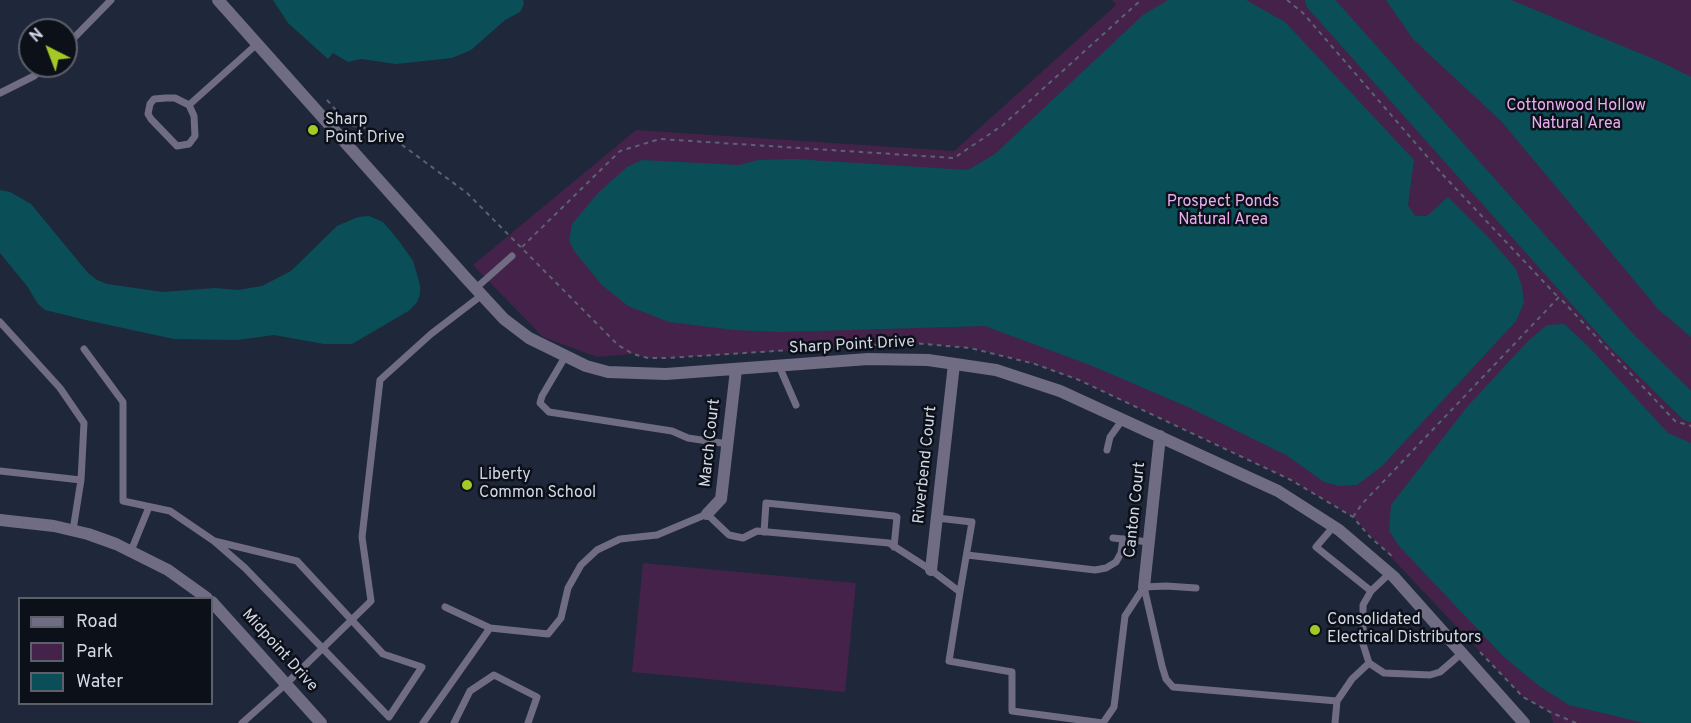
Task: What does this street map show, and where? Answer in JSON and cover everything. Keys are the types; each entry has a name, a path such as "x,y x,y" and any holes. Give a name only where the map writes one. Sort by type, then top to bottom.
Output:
{"street":[{"name":"Sharp Point Drive","path":"218,0 479,292 504,319 529,338 586,366 618,373 666,375 868,359 928,360 996,370 1050,387 1278,491 1334,526 1390,573 1524,723"},
{"name":"Riverbend Court","path":"932,570 954,364"},
{"name":"March Court","path":"708,514 722,499 736,370"},
{"name":"Canton Court","path":"1144,587 1160,436"},
{"path":"0,520 30,522 97,537 168,570 206,597"},
{"name":"Midpoint Drive","path":"213,603 321,723"}],"lane":[{"path":"78,34 111,0"},
{"path":"189,105 257,45"},
{"path":"0,93 30,78"},
{"path":"160,98 175,98 189,105 194,116 195,136 185,146 177,146 151,119 148,108 154,99 160,98"},
{"path":"242,723 286,684 371,601 362,537 380,381 479,292 512,256"},
{"path":"0,322 60,388 84,423 81,480 73,530"},
{"path":"84,349 123,402 123,501 170,512 214,542 245,568 389,717 422,667 383,654 297,561 214,542"},
{"path":"565,357 542,396 540,403 549,412 672,431 688,438 728,444"},
{"path":"780,366 796,405"},
{"path":"1107,450 1110,437 1123,419"},
{"path":"0,471 81,480"},
{"path":"764,532 766,503 894,516 897,518 894,547"},
{"path":"131,551 149,507"},
{"path":"445,606 490,628 548,634 561,618 568,588 581,565 597,550 620,539 657,535 708,514 729,535 742,538 757,531 889,543 932,570 960,592"},
{"path":"937,518 972,522 950,661 1012,672 1012,711 1102,723 1114,707 1125,616 1144,587"},
{"path":"1334,526 1316,547 1371,591"},
{"path":"1113,538 1149,542"},
{"path":"966,555 1095,570 1106,568 1116,562 1124,539"},
{"path":"1390,573 1371,591 1363,605 1363,644 1369,663 1383,673 1430,675 1440,672 1462,653"},
{"path":"1144,587 1166,585 1196,588"},
{"path":"1144,587 1162,666 1166,679 1173,687 1336,701"},
{"path":"423,723 490,628"},
{"path":"1335,723 1336,701 1352,679 1369,663"},
{"path":"454,723 470,692 494,675 537,697 528,723"}],"path":[{"path":"522,247 620,151 660,139 954,158 1003,125 1141,0"},
{"path":"1287,0 1303,13 1443,175 1675,421 1691,426"},
{"path":"1353,517 1362,504 1559,297"}],"green space":[{"name":"Prospect Ponds Natural Area","path":"1112,0 1691,0 1691,723 1553,723 1550,712 1523,697 1353,517 1291,480 1079,380 1034,364 972,348 913,343 667,358 648,358 633,354 597,357 543,337 473,265 636,130 954,151 1116,5"},
{"path":"643,563 856,583 845,692 632,672"}],"water":[{"path":"273,0 523,0 524,4 520,12 505,20 471,50 452,58 396,64 361,59 348,62 333,53 328,59 288,23"},
{"path":"1168,0 1246,0 1285,22 1414,160 1408,205 1415,216 1427,216 1448,197 1516,269 1524,303 1516,321 1382,466 1357,485 1339,486 1324,482 1286,455 1188,407 1090,365 985,326 781,332 734,330 669,322 628,306 602,285 575,252 569,241 572,224 598,193 627,167 642,160 739,165 758,160 794,159 968,170 995,154 1143,15"},
{"path":"1386,0 1511,0 1661,62 1691,77 1691,337 1659,310 1501,121 1413,39"},
{"path":"0,190 10,192 31,204 88,273 107,284 163,292 215,288 238,290 262,286 291,271 337,226 358,217 369,216 383,222 413,261 420,285 420,294 410,310 352,344 324,344 274,335 237,340 174,339 45,310 0,253"},
{"path":"1564,324 1589,347 1668,433 1691,443 1691,723 1644,723 1569,705 1539,686 1503,656 1399,546 1389,531 1391,505 1467,407 1527,342 1547,325"}],"waterway":[{"path":"1318,0 1622,341 1691,409"}],"place":[{"name":"Sharp Point Drive","path":"313,130"},
{"name":"Liberty Common School","path":"467,485"},
{"name":"Consolidated Electrical Distributors","path":"1315,630"}],"park label":[{"name":"Cottonwood Hollow Natural Area","path":"1576,116"}]}
